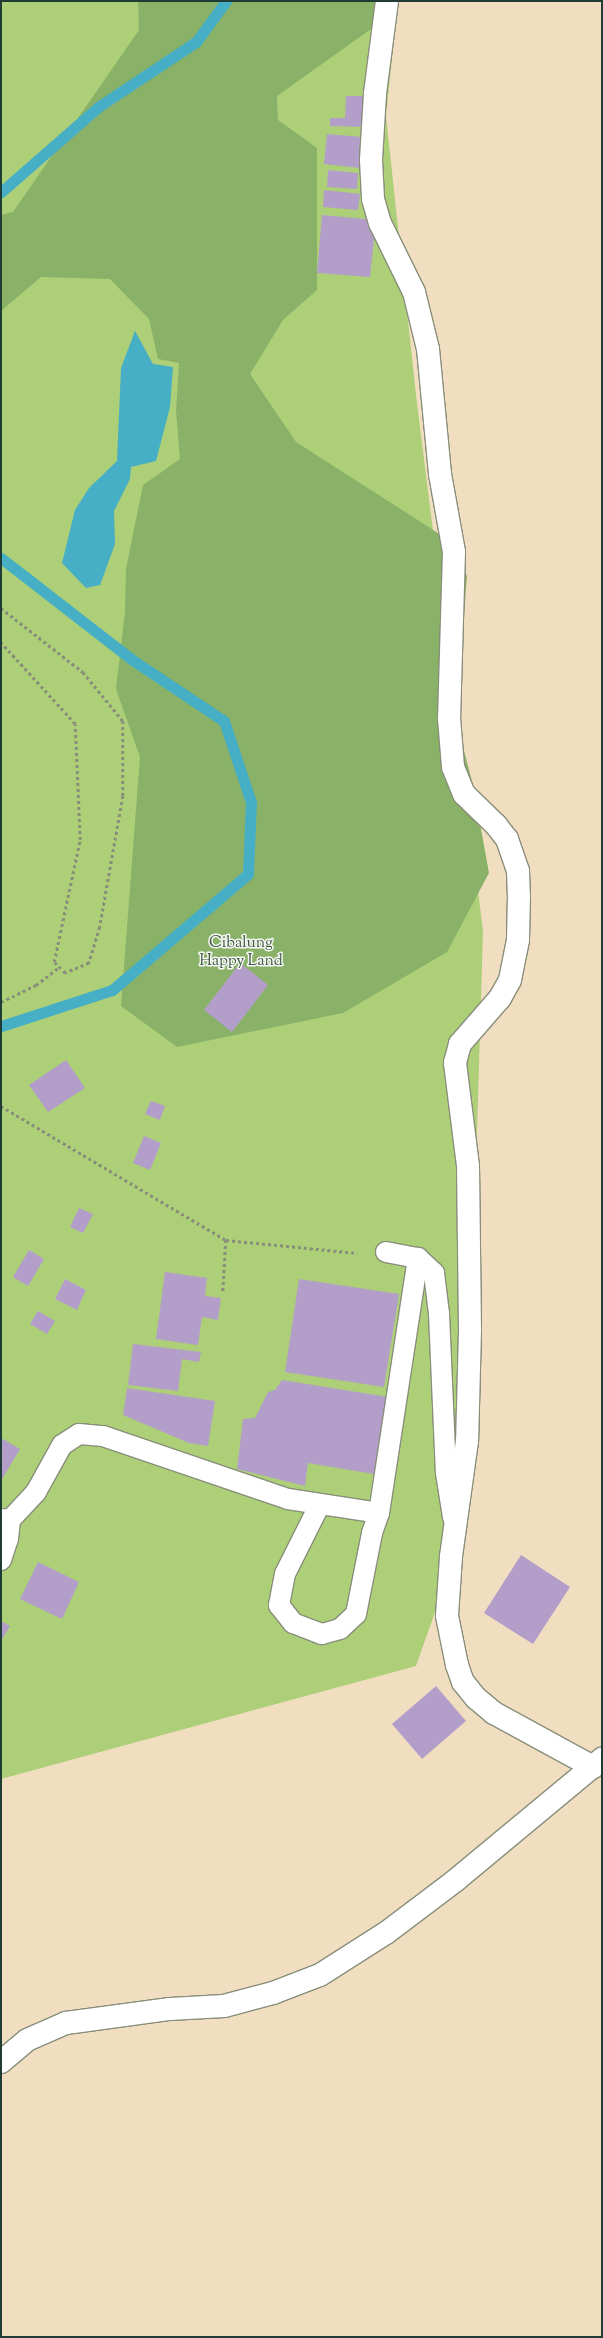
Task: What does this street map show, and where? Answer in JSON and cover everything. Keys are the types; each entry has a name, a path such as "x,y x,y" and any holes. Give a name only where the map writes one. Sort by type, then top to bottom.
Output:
{"street":[{"path":"1,2062 27,2040 66,2023 170,2009 224,2006 273,1993 320,1975 380,1937 456,1880 597,1763 494,1713 476,1698 463,1682 452,1645 447,1616 455,1527 466,1440 470,1330 468,1166 456,1063 460,1044 500,998 510,980 518,940 519,895 518,870 507,839 496,825 464,794 453,767 449,718 454,552 440,474 428,349 414,292 380,223 373,199 371,160 376,82 387,1"}],"lane":[{"path":"386,1252 418,1258 434,1273 440,1314 446,1473 455,1527"},
{"path":"320,1504 285,1574 279,1605 293,1623 322,1634 340,1629 356,1614 372,1533 379,1513 418,1258"},
{"path":"1,1560 8,1539 5,1520 36,1492 62,1445 79,1434 103,1436 288,1499 379,1513"}],"path":[{"path":"1,608 83,672 123,721 123,796 100,927 89,963 65,973 54,962 80,840 74,724 1,643"},
{"path":"1,1002 36,985 59,967"},
{"path":"1,1106 226,1240 361,1253 386,1252"},
{"path":"223,1292 226,1240"}],"green space":[{"name":"Cibalung Happy Land","path":"1,1 398,1 386,116 416,395 483,931 474,1234 447,1578 416,1666 1,1779"},
{"path":"138,1 386,1 385,19 277,96 278,120 317,148 317,290 283,320 250,374 296,442 452,542 467,576 456,720 473,785 489,873 447,952 343,1013 177,1047 121,1006 140,757 116,689 125,612 126,569 143,485 180,459 176,410 179,363 158,359 149,319 110,279 41,277 1,311 1,215 13,212 139,30"}],"water":[{"path":"135,331 153,364 173,367 170,407 156,461 131,467 130,479 114,511 115,544 100,585 86,588 62,563 75,510 89,488 117,461 121,368"}],"building":[{"path":"346,96 363,96 363,127 330,126 330,118 345,118"},
{"path":"327,134 363,137 360,168 324,164"},
{"path":"328,170 358,173 357,189 327,187"},
{"path":"324,190 360,194 358,210 323,207"},
{"path":"322,215 376,220 370,277 317,273"},
{"path":"240,963 268,985 232,1032 204,1010"},
{"path":"66,1060 85,1088 48,1112 29,1085"},
{"path":"151,1101 165,1106 160,1120 145,1114"},
{"path":"144,1136 161,1143 150,1170 133,1163"},
{"path":"79,1208 93,1214 83,1233 70,1227"},
{"path":"29,1250 44,1259 28,1286 13,1277"},
{"path":"165,1272 207,1278 205,1296 221,1298 218,1320 202,1317 198,1345 156,1339"},
{"path":"65,1279 86,1290 77,1310 55,1299"},
{"path":"299,1279 399,1294 384,1387 285,1372"},
{"path":"38,1311 55,1321 47,1334 30,1324"},
{"path":"133,1344 201,1352 199,1362 182,1359 178,1391 128,1385"},
{"path":"282,1380 388,1397 380,1475 308,1463 305,1486 237,1469 243,1419 255,1418 268,1392 275,1390"},
{"path":"127,1388 215,1401 208,1446 189,1443 123,1415"},
{"path":"1,1438 20,1449 1,1481"},
{"path":"521,1555 570,1587 533,1644 484,1613"},
{"path":"38,1562 79,1582 62,1619 20,1599"},
{"path":"1,1621 10,1626 1,1641"},
{"path":"436,1686 466,1721 422,1759 392,1724"}],"waterway":[{"path":"1,192 98,107 196,42 226,1"},
{"path":"1,558 131,659 224,721 251,802 248,874 112,990 1,1026"}]}
